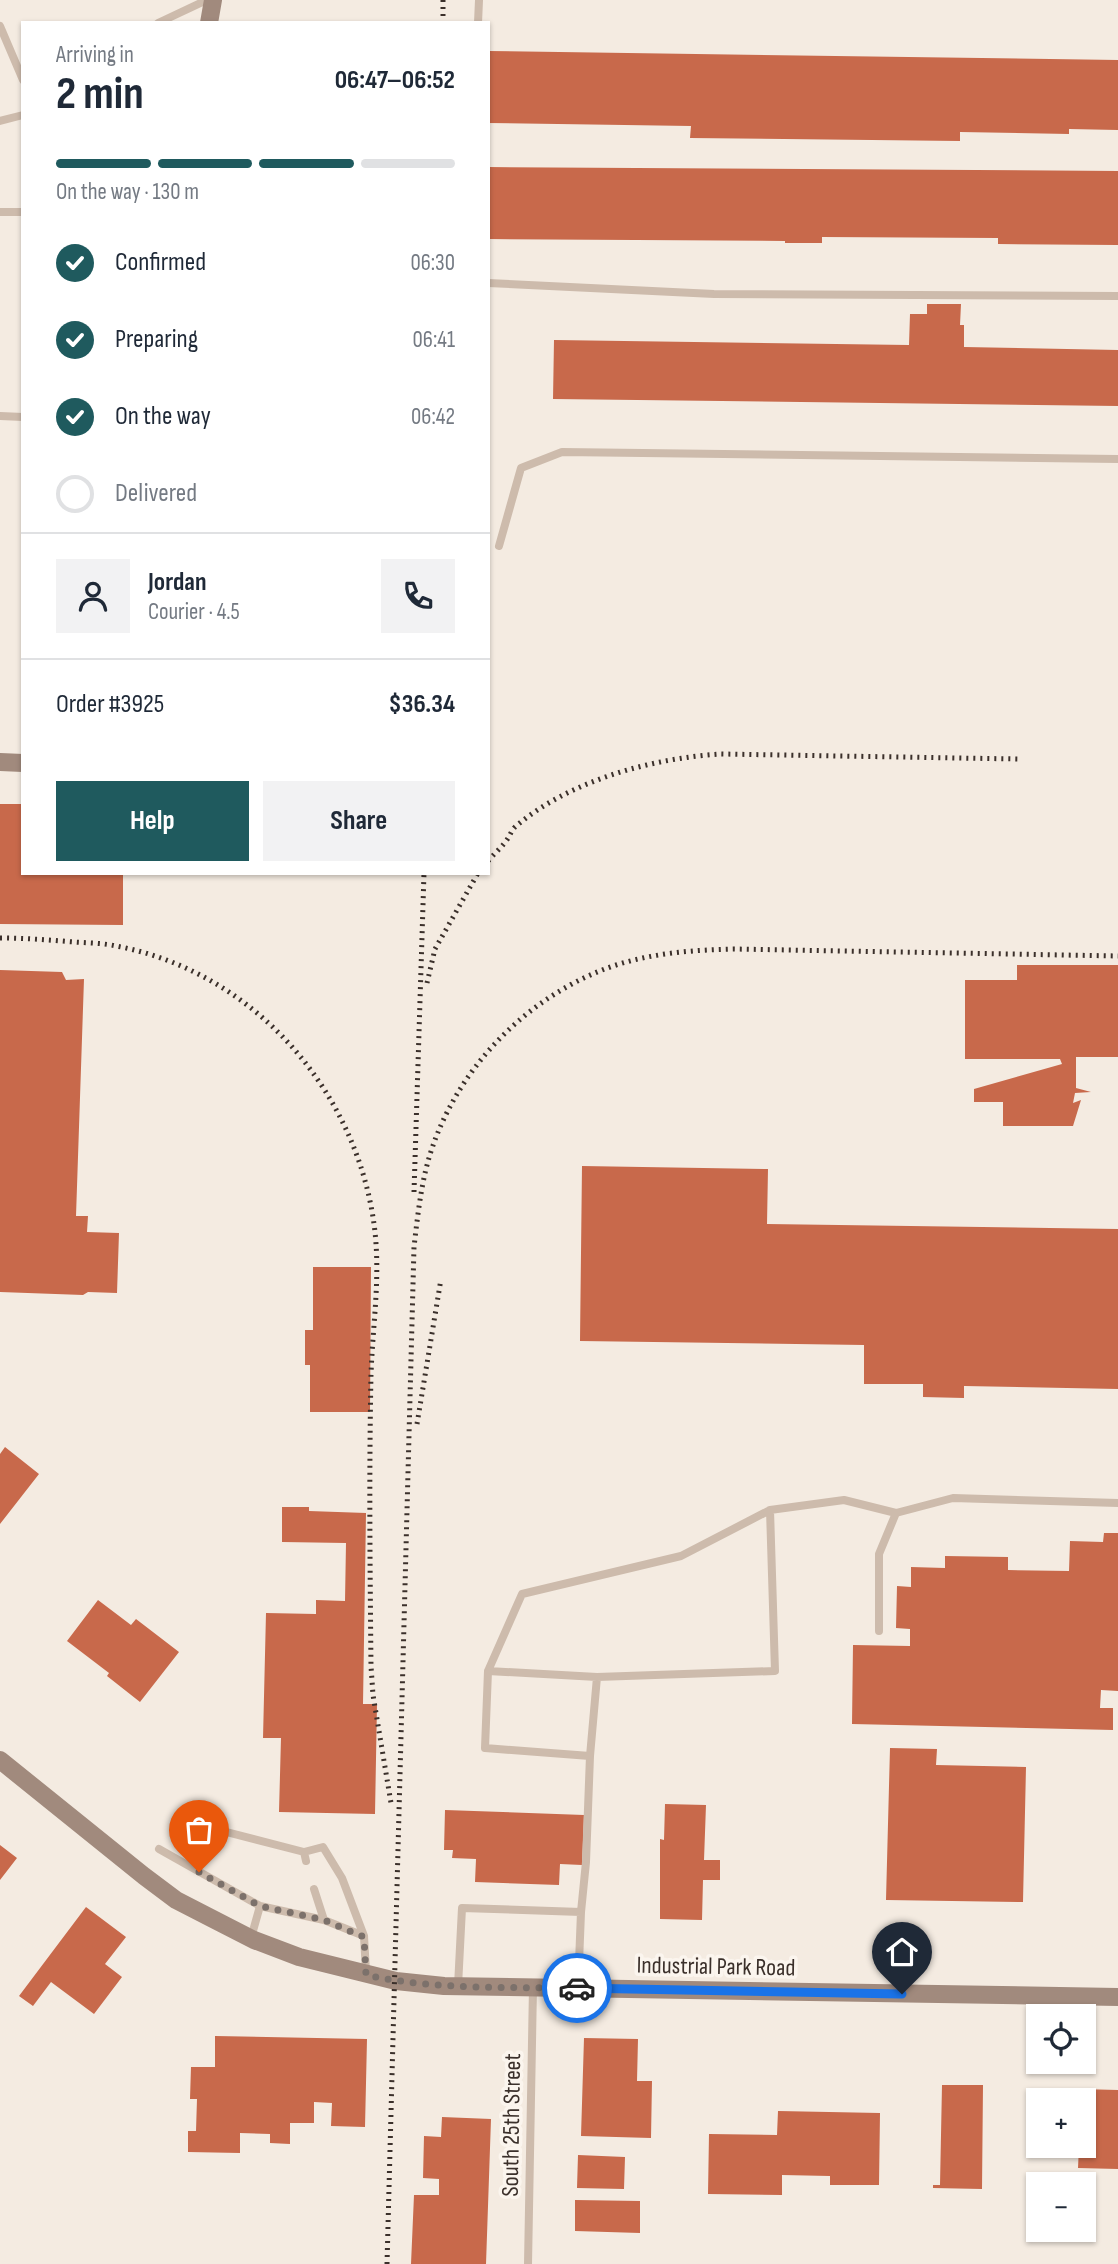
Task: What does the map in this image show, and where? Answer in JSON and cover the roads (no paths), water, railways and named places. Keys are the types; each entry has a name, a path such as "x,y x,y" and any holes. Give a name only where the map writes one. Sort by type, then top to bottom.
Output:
{"street":[{"path":"209,21 213,0"},
{"path":"0,762 21,763"},
{"name":"Industrial Park Road","path":"0,1760 176,1900 251,1938 299,1957 366,1975 396,1981 458,1986 1118,1997"}],"lane":[{"path":"162,21 207,0"},
{"path":"478,21 479,0"},
{"path":"0,26 21,75"},
{"path":"0,121 21,116"},
{"path":"0,212 21,212"},
{"path":"490,283 714,294 1118,296"},
{"path":"0,416 21,416"},
{"path":"499,546 521,468 562,452 1118,459"},
{"path":"590,1756 485,1748 488,1671 522,1594 681,1556 771,1510 844,1500 896,1513 953,1498 1118,1503"},
{"path":"488,1671 597,1678 775,1671 771,1510"},
{"path":"879,1631 879,1554 896,1513"},
{"path":"578,1988 590,1756 597,1678"},
{"path":"176,1819 305,1857 323,1847 342,1878 364,1937 366,1975"},
{"path":"159,1849 260,1906 324,1920 364,1937"},
{"path":"314,1889 324,1920"},
{"path":"251,1938 260,1906"},
{"path":"458,1986 462,1908 581,1912"},
{"name":"South 25th Street","path":"528,2264 533,1987"}],"railway":[{"path":"443,0 443,21"},
{"path":"490,859 515,827 560,797 612,775 667,761 721,754 1018,759"},
{"path":"414,1192 424,875"},
{"path":"427,983 435,949 477,875"},
{"path":"0,938 111,945 163,959 207,979 247,1005 283,1037 314,1074 339,1115 358,1159 375,1228 376,1290 370,1411 371,1666 373,1695 391,1803"},
{"path":"387,2264 414,1247 426,1169 452,1102 494,1044 520,1019 580,980 613,966 643,958 688,951 734,949 1118,956"},
{"path":"417,1424 441,1279"}]}
